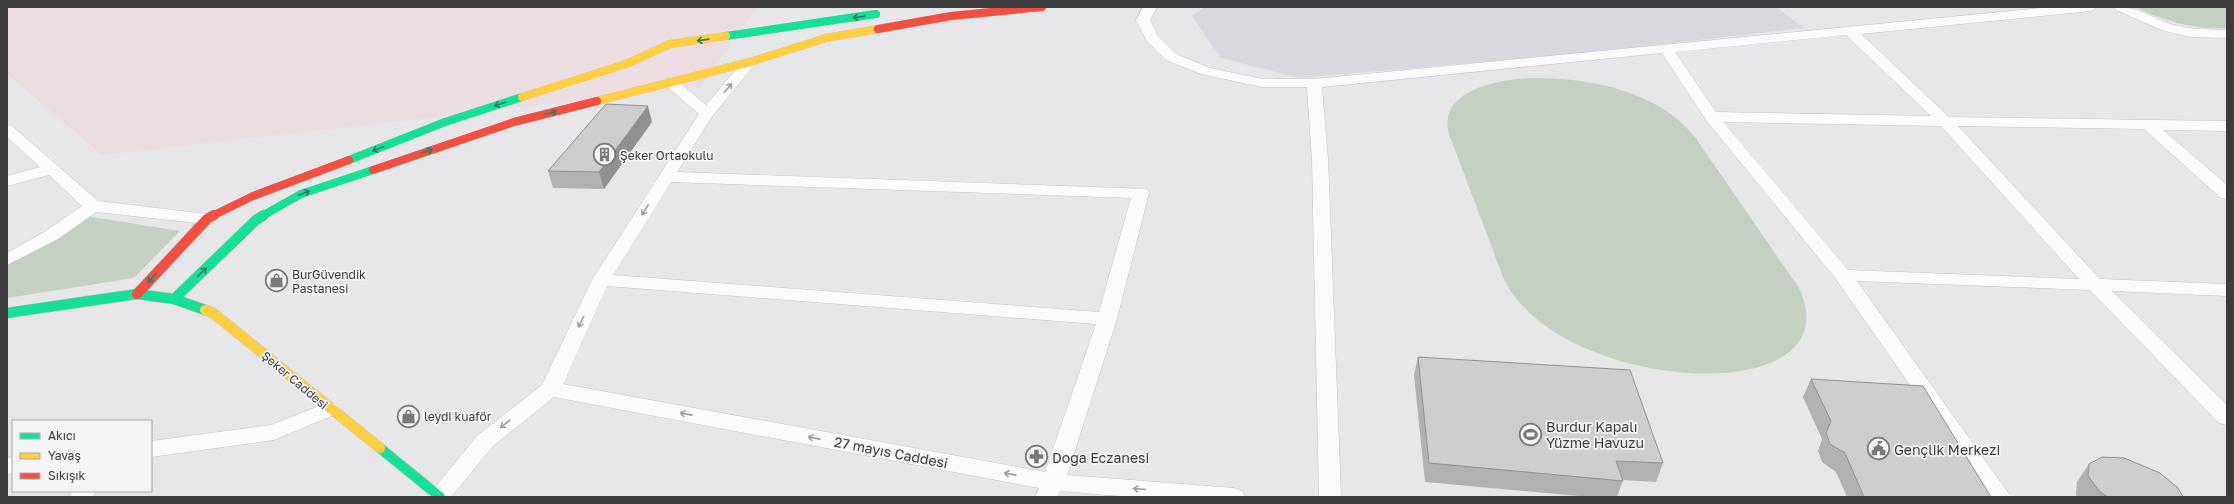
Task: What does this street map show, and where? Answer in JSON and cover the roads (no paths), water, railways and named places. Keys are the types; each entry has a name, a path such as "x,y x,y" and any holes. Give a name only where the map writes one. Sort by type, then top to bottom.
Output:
{"main road":[{"path":"174,299 256,220 301,194 514,122 670,82 752,56 826,38 951,16 1042,7"},
{"path":"137,294 207,219 252,196 335,166 445,122 626,64 653,50 670,44 887,13"},
{"path":"725,36 746,42"},
{"path":"650,61 653,50"},
{"path":"655,76 670,82"},
{"name":"Şeker Caddesi","path":"7,313 137,294 174,299 213,313 329,409 439,497"}],"street":[{"path":"1150,7 1143,20 1152,38 1171,58 1206,71 1262,83 1314,83 2091,7"},
{"path":"2121,7 2169,28 2191,33 2227,34"},
{"path":"1850,31 1944,121 2096,286 2227,418"},
{"path":"1666,49 1711,117 1843,275 2000,497"},
{"path":"439,497 485,441 550,388 601,280 707,114 752,56"},
{"path":"670,82 707,114"},
{"path":"1314,83 1320,159 1330,497"},
{"path":"1711,117 2227,126"},
{"path":"2147,124 2227,194"},
{"path":"7,129 94,206 207,219"},
{"path":"7,181 53,169"},
{"path":"666,177 1141,193 1107,319 1050,490"},
{"path":"7,260 52,235 94,206"},
{"path":"1843,275 2227,290"},
{"path":"601,280 1107,319"},
{"name":"27 mayıs Caddesi","path":"550,388 1050,490 1234,497"},
{"path":"152,449 274,432 329,409"}],"place":[{"name":"Şeker Ortaokulu","path":"605,155"},
{"name":"BurGüvendik Pastanesi","path":"277,281"},
{"name":"leydi kuaför","path":"408,416"},
{"name":"Burdur Kapalı Yüzme Havuzu","path":"1530,434"},
{"name":"Gençlik Merkezi","path":"1879,449"},
{"name":"Doğa Eczanesi","path":"1036,457"}]}
